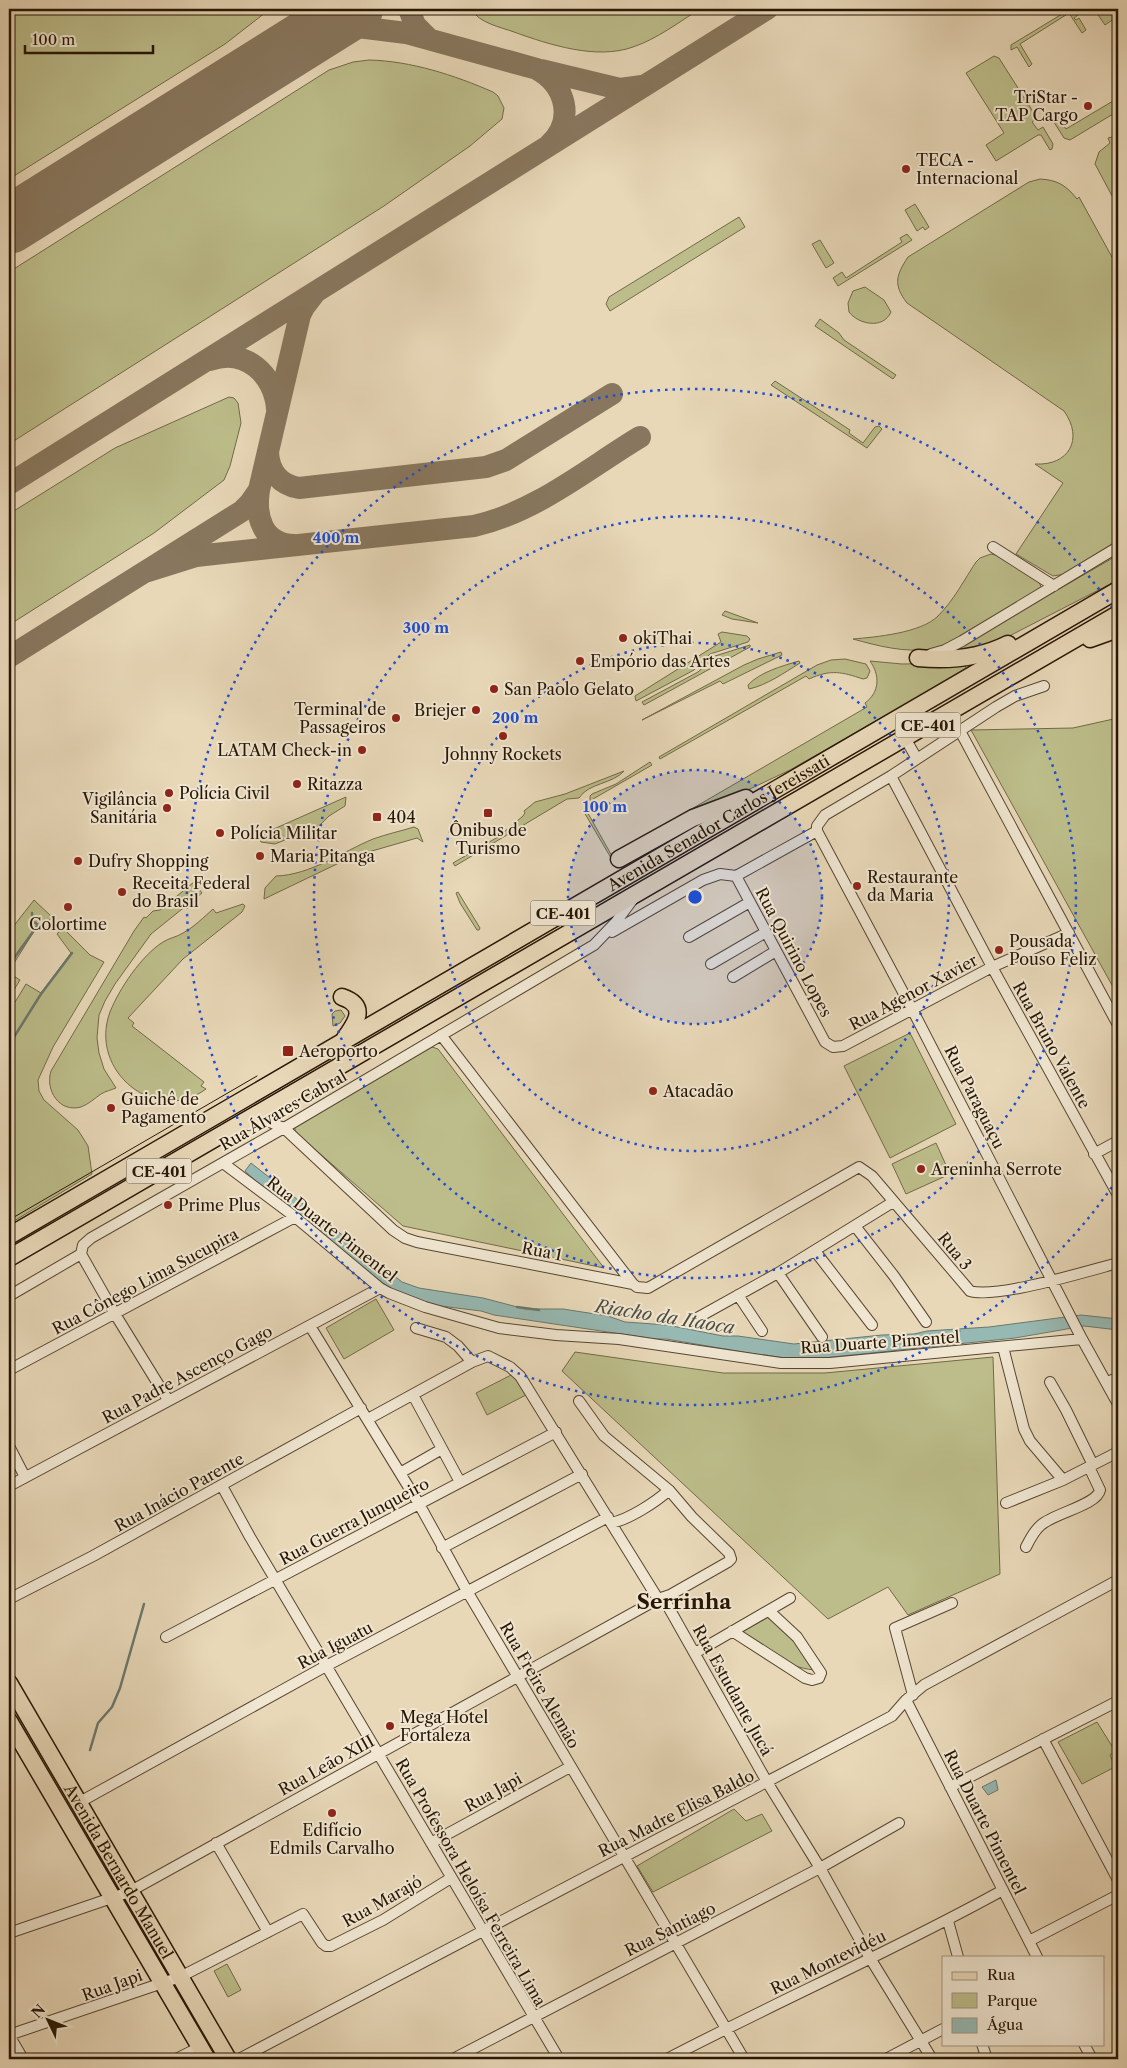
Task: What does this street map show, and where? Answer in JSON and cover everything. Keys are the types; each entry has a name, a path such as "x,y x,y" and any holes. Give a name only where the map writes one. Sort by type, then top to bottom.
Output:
{"main road":[{"name":"Avenida Senador Carlos Jereissati","path":"9,1236 1118,590"},
{"path":"918,658 959,658 983,654 997,649 1033,630 1051,625 1078,613"},
{"name":"Avenida Senador Carlos Jereissati","path":"9,1258 1118,614"},
{"path":"1068,643 1086,641 1118,629"},
{"path":"619,859 693,818 788,782"},
{"path":"342,998 352,1003 358,1015 355,1024 342,1042"},
{"name":"Avenida Bernardo Manuel","path":"9,1683 228,2059"},
{"name":"Avenida Bernardo Manuel","path":"9,1721 203,2053"}],"street":[{"path":"993,546 1054,586"},
{"path":"918,658 945,650 962,642 1118,547"},
{"name":"Rua Álvares Cabral","path":"604,936 703,880 720,874 736,876 817,831 817,826 825,815 891,776 1015,696 1044,686"},
{"path":"960,731 1118,1025"},
{"path":"905,738 917,759"},
{"name":"Rua Bruno Valente","path":"891,776 992,967 1118,1195"},
{"name":"Rua Paraguaçu","path":"817,831 912,1009 1081,1337 1118,1404"},
{"name":"Rua Quirino Lopes","path":"736,876 825,1042"},
{"name":"Rua Álvares Cabral","path":"9,1296 81,1254 83,1245 91,1238 284,1128 594,945 623,914 635,896"},
{"path":"689,937 750,902"},
{"path":"711,964 766,932"},
{"name":"Rua Agenor Xavier","path":"825,1042 833,1047 843,1046 992,967 1068,933"},
{"path":"733,977 776,951"},
{"path":"442,1035 633,1284"},
{"name":"Rua 1","path":"230,1130 260,1121 284,1128 393,1230 405,1238 648,1288 854,1168 861,1167"},
{"path":"1094,1154 1118,1141"},
{"name":"Rua Duarte Pimentel","path":"223,1163 294,1217 389,1294 425,1307 499,1328 556,1335 619,1339 781,1363 830,1363 1003,1347 1081,1337"},
{"name":"Rua 3","path":"861,1167 872,1176 970,1291 982,1294 1053,1280 1118,1263"},
{"path":"697,1318 778,1273 893,1202"},
{"name":"Rua Cônego Lima Sucupira","path":"9,1370 294,1217"},
{"path":"854,1226 894,1276 926,1322"},
{"path":"815,1251 872,1326"},
{"path":"81,1254 115,1314 168,1400"},
{"path":"778,1273 822,1337"},
{"name":"Rua Padre Ascenço Gago","path":"9,1486 380,1288"},
{"path":"738,1294 762,1331"},
{"name":"Rua Freire Alemão","path":"310,1326 419,1504 467,1592 744,2059"},
{"path":"368,1419 472,1362 458,1346 446,1337 416,1328"},
{"path":"1003,1347 1024,1429 1030,1441 1063,1480"},
{"name":"Rua Estudante Jucá","path":"472,1362 488,1356 510,1367 520,1376 658,1599 665,1601 767,1782 820,1868 870,1958 932,2059"},
{"path":"1107,1382 1118,1378"},
{"path":"1026,1547 1040,1525 1057,1515 1096,1498 1100,1494 1091,1466 1066,1410 1050,1382"},
{"path":"413,1395 460,1482"},
{"path":"579,1402 604,1436 669,1490"},
{"name":"Rua Inácio Parente","path":"9,1599 93,1556 361,1408"},
{"name":"Rua Guerra Junqueiro","path":"166,1637 556,1432"},
{"path":"9,1446 25,1477"},
{"path":"400,1473 442,1449"},
{"path":"1006,1503 1063,1480 1118,1452"},
{"path":"442,1548 582,1474"},
{"name":"Rua Professora Heloísa Ferreira Lima","path":"222,1486 326,1666 559,2059"},
{"name":"Rua Iguatu","path":"78,1803 326,1666 609,1520 622,1519 648,1505 669,1490"},
{"name":"Rua Leão XIII","path":"9,1933 129,1892 728,1562 731,1559 729,1553 692,1517 669,1490"},
{"name":"Rua Madre Elisa Baldo","path":"239,2059 352,2002 482,1930 892,1716 909,1697 924,1685 1118,1580"},
{"path":"695,1653 790,1598"},
{"name":"Rua Duarte Pimentel","path":"952,1603 895,1628 909,1697 950,1787 1036,1956"},
{"path":"732,1631 805,1678 812,1680 819,1678 821,1673 818,1667 802,1644 769,1611"},
{"path":"950,1787 1118,1701"},
{"path":"9,1717 24,1709"},
{"path":"1043,1739 1118,1880"},
{"name":"Rua Japi","path":"431,1843 570,1767"},
{"name":"Rua Santiago","path":"453,2059 820,1868 899,1823"},
{"path":"216,1843 268,1932"},
{"name":"Rua Marajó","path":"303,1914 322,1943 326,1946 331,1946 383,1920 451,1878"},
{"name":"Rua Montevidéu","path":"667,2059 726,2028 948,1921 1003,1890"},
{"path":"1029,1941 1118,1895"},
{"name":"Rua Japi","path":"9,2035 180,1977 303,1914"},
{"path":"948,1921 958,1956"},
{"path":"886,2059 942,2029"},
{"path":"9,2035 23,2059"},
{"path":"983,2046 986,2059"},
{"path":"1085,2046 1092,2059"},
{"path":"176,2059 203,2053"}],"green space":[{"path":"9,9 270,9 225,44 9,179"},
{"path":"471,9 700,9 642,44 619,51 604,52 558,46 528,37 484,21"},
{"path":"1066,9 1078,15 1074,18 1076,20 1079,18 1086,30 1082,33 1069,13 1020,44 1032,64 1029,67 1017,47 1011,50 1011,45 1062,14"},
{"path":"1094,9 1118,9 1118,16 1105,25"},
{"path":"994,56 999,58 1037,118 1032,122 1038,130 1043,127 1053,144 1052,149 1050,150 1041,135 1038,135 996,161 986,145 1004,133 966,73"},
{"path":"369,60 401,63 432,70 493,92 498,96 504,108 502,119 470,146 384,206 9,444 9,272 329,70 353,62"},
{"path":"1118,98 1118,111 1070,140 1064,138 1052,119 1057,116 1066,129"},
{"path":"1108,138 1118,139 1118,207 1095,164 1099,152 1110,143"},
{"path":"1040,179 1061,184 1077,199 1079,197 1118,268 1118,543 1065,574 1053,576 1016,554 1063,483 1035,464 1057,460 1070,449 1073,441 1073,431 1070,421 1064,411 907,303 898,285 901,269 908,257 1029,182"},
{"path":"915,204 929,227 925,230 923,227 917,231 905,210"},
{"path":"739,217 745,227 610,311 606,304 609,297"},
{"path":"907,234 912,240 838,286 833,278 842,272 846,278 902,242 900,238"},
{"path":"820,240 834,263 826,268 812,244"},
{"path":"865,287 884,300 891,312 882,321 877,323 864,322 858,320 849,312 848,303 853,291"},
{"path":"820,319 839,333 844,340 896,375 893,379 815,326"},
{"path":"775,381 850,430 849,433 863,443 875,427 879,426 882,429 867,448 771,385"},
{"path":"229,397 234,398 238,403 241,423 230,466 224,480 154,533 9,625 9,514 115,448"},
{"path":"991,554 999,556 1038,579 1041,587 988,623 944,646 912,650 882,646 853,639 898,633 930,622 938,616 959,590 976,562 980,558"},
{"path":"1118,555 1118,580 986,648 940,655 955,649"},
{"path":"725,611 758,623 732,619 722,615"},
{"path":"722,632 747,636 750,639 748,642 710,654 694,670 636,701 635,696 721,642 718,634"},
{"path":"750,645 750,647 644,705 642,702 698,672 715,656"},
{"path":"781,652 782,655 723,684 720,681 642,720 744,665"},
{"path":"845,659 866,664 870,671 867,678 863,679 836,673 824,674 809,679 806,676 660,759 659,757 817,665 831,660"},
{"path":"799,661 800,663 775,678 749,689 748,685 759,676"},
{"path":"870,661 902,664 962,663 966,667 965,670 790,770 621,850 867,707 865,703 874,694 877,683 876,672"},
{"path":"1118,718 1118,996 971,730 1073,728"},
{"path":"650,762 652,765 593,799 595,804 590,801 592,794 616,784"},
{"path":"624,771 614,779 588,789 579,798 567,799 455,866 453,863 498,837 523,816 524,811 535,802 565,794"},
{"path":"346,797 345,806 329,816 319,826 275,844 261,842 258,836"},
{"path":"585,808 612,856 611,858 584,812"},
{"path":"414,827 418,829 423,842 417,838 365,853 339,863 264,899 265,888 276,876 301,872 373,839"},
{"path":"197,875 199,889 202,893 151,934 115,984 99,1015 97,1038 99,1053 104,1069 116,1088 103,1093 81,1107 66,1107 60,1103 52,1092 50,1085 51,1071 144,917 146,918 153,911 160,910 194,882"},
{"path":"458,892 480,928 479,930 477,930 460,903 456,893"},
{"path":"34,900 52,917 43,927 38,925 9,971 9,932"},
{"path":"243,904 245,906 242,912 183,959 128,1018 134,1023 132,1026 204,1082 201,1086 206,1089 187,1099 167,1101 148,1096 131,1086 118,1072 109,1054 106,1034 110,1012 114,1003 132,973 155,948 187,931 213,909 216,913"},
{"path":"63,928 90,955 104,962 53,1047 38,1080 39,1091 44,1100 78,1130 88,1146 92,1174 9,1224 9,1012 26,984 41,993 71,953 57,934"},
{"path":"9,973 20,980 9,998"},
{"path":"341,1010 345,1016 340,1023 333,1026 332,1014 335,1011"},
{"path":"910,1033 956,1124 890,1158 844,1066"},
{"path":"432,1047 438,1049 604,1268 403,1226 295,1132 295,1127"},
{"name":"Areninha Serrote","path":"936,1143 950,1174 906,1194 892,1164"},
{"path":"376,1299 394,1330 344,1359 326,1328"},
{"path":"575,1352 723,1373 825,1373 993,1357 1000,1574 908,1615 888,1587 828,1619 562,1371"},
{"path":"515,1373 526,1395 487,1415 476,1393"},
{"path":"772,1615 796,1642 814,1670 785,1661 767,1651 742,1632"},
{"path":"1097,1722 1115,1751 1110,1755 1115,1767 1082,1784 1058,1742"},
{"path":"734,1809 746,1821 762,1814 772,1831 653,1892 637,1866"},
{"path":"227,1964 241,1990 228,1997 214,1971"}],"water":[{"path":"251,1163 402,1282 419,1288 483,1298 525,1309 563,1309 608,1316 625,1322 667,1325 723,1336 738,1336 794,1344 989,1327 1081,1315 1118,1319 1118,1330 1084,1326 1015,1338 804,1360 494,1315 481,1311 432,1305 427,1307 388,1287 259,1184 245,1171"},
{"path":"996,1780 998,1790 988,1795 982,1787"}],"waterway":[{"path":"9,965 38,925 33,921 32,913"},
{"path":"9,1045 41,994 72,953"},
{"name":"Riacho da Itaoca","path":"517,1307 539,1310"},
{"path":"90,1750 98,1723 112,1707 120,1688 144,1604"}],"taxiway":[{"path":"409,9 415,25 429,39"},
{"path":"9,484 767,9"},
{"path":"317,32 350,26 406,33 537,69 555,84 564,104 563,124 558,135 550,144"},
{"path":"541,70 620,89 642,86"},
{"path":"294,545 274,540 268,534 260,519 258,500 300,315 314,294"},
{"path":"210,360 235,357 256,367 271,385 277,409"},
{"path":"268,452 273,471 277,476 286,484 299,488 486,467 506,460 612,394"},
{"path":"145,572 196,556 474,526 519,511 540,500 640,437"},
{"path":"9,657 242,511 259,490"}],"runway":[{"path":"9,225 354,9"}],"tram line":[{"path":"9,1220 257,1076"}],"place":[{"name":"TriStar - TAP Cargo","path":"1088,106"},
{"name":"TECA - Internacional","path":"906,169"},
{"name":"okiThai","path":"623,638"},
{"name":"Empório das Artes","path":"580,661"},
{"name":"San Paolo Gelato","path":"494,689"},
{"name":"Briejer","path":"476,710"},
{"name":"Terminal de Passageiros","path":"396,718"},
{"name":"Johnny Rockets","path":"503,736"},
{"name":"LATAM Check-in","path":"362,750"},
{"name":"Ritazza","path":"297,784"},
{"name":"Polícia Civil","path":"169,793"},
{"name":"Vigilância Sanitária","path":"167,808"},
{"name":"Ônibus de Turismo","path":"488,813"},
{"name":"404","path":"377,817"},
{"name":"Polícia Militar","path":"220,833"},
{"name":"Maria Pitanga","path":"260,856"},
{"name":"Dufry Shopping","path":"78,861"},
{"name":"Restaurante da Maria","path":"857,886"},
{"name":"Receita Federal do Brasil","path":"122,892"},
{"name":"Colortime","path":"68,907"},
{"name":"Pousada Pouso Feliz","path":"999,950"},
{"name":"Aeroporto","path":"288,1051"},
{"name":"Atacadão","path":"653,1091"},
{"name":"Guichê de Pagamento","path":"111,1108"},
{"name":"Areninha Serrote","path":"921,1169"},
{"name":"Prime Plus","path":"168,1205"},
{"name":"Mega Hotel Fortaleza","path":"390,1726"},
{"name":"Edifício Edmils Carvalho","path":"332,1813"}],"district":[{"name":"Serrinha","path":"684,1601"}]}
